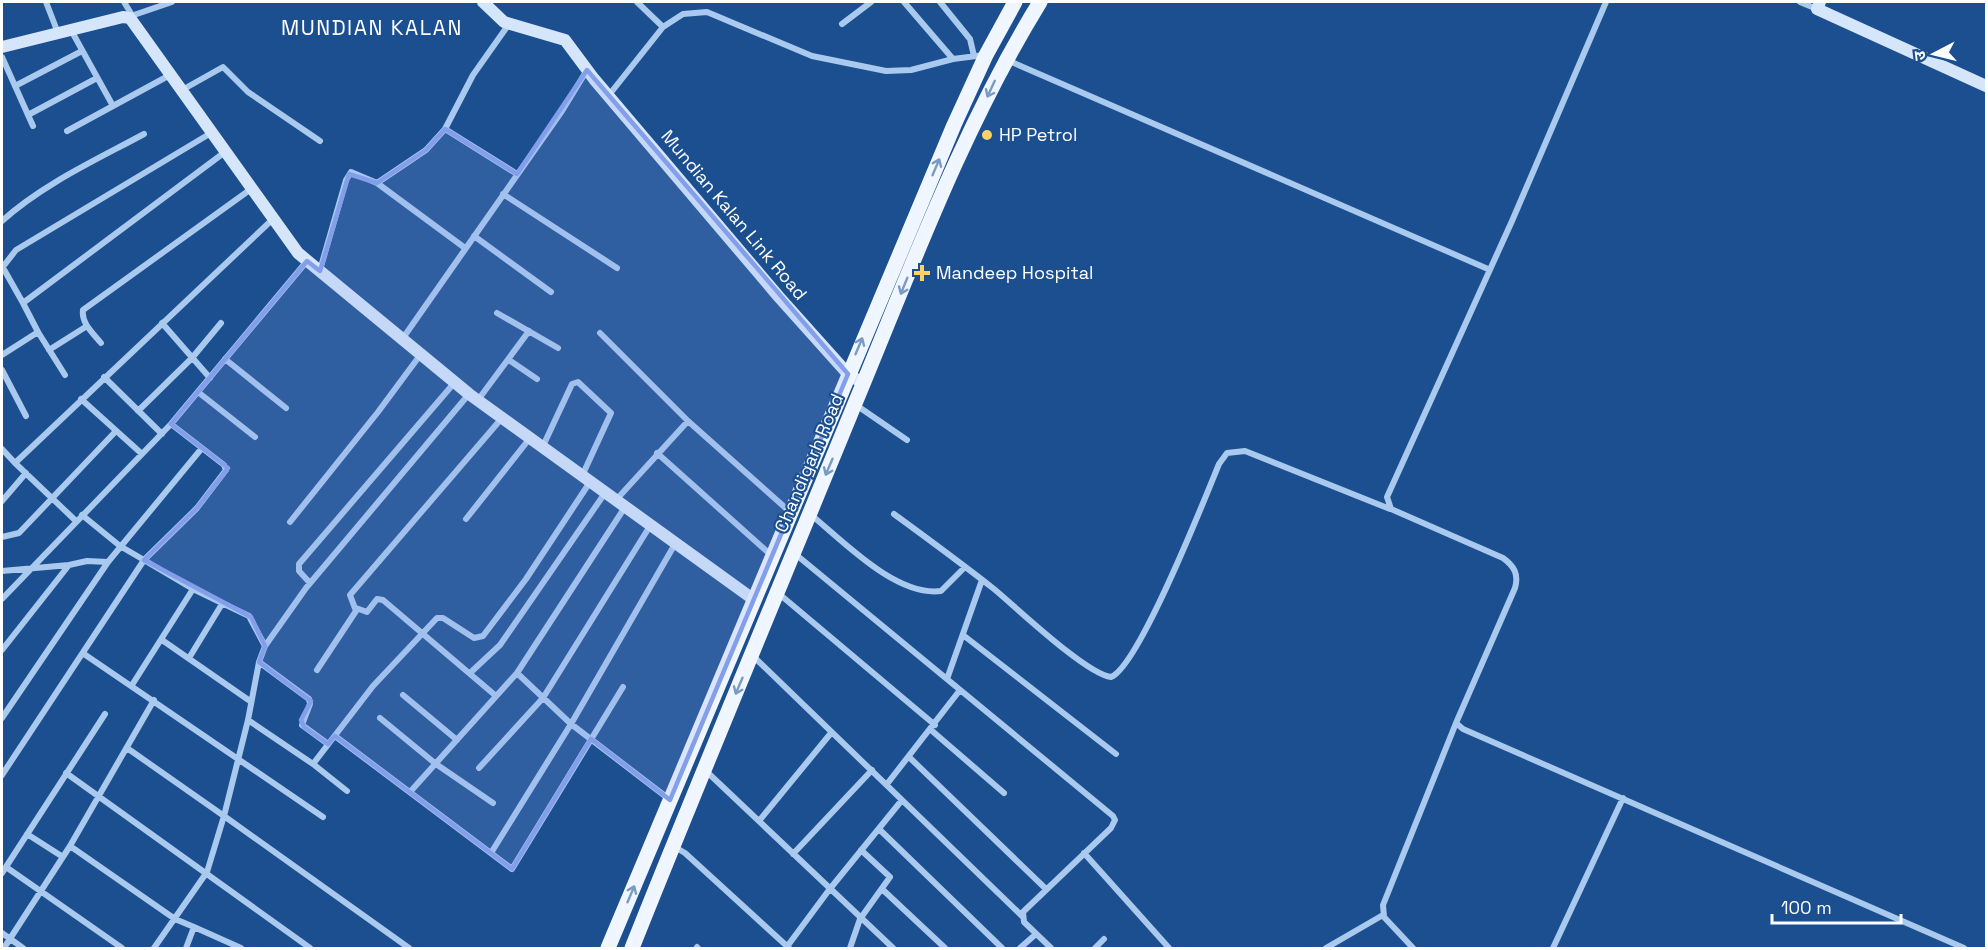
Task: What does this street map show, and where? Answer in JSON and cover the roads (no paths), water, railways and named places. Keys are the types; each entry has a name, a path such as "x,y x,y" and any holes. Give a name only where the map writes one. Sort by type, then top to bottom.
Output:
{"main road":[{"name":"Chandigarh Road","path":"608,948 980,56 1015,2"},
{"name":"Chandigarh Road","path":"632,948 703,768 943,192 1005,59 1040,2"}],"street":[{"path":"46,2 64,31 82,51 112,106"},
{"path":"124,2 130,16 170,75 273,219 307,261 380,318 474,397 753,599"},
{"path":"2,47 130,16 172,2"},
{"path":"377,183 422,154 446,129 473,75 509,24 483,2"},
{"path":"637,2 663,27"},
{"path":"842,24 871,2"},
{"path":"904,2 953,59"},
{"path":"609,95 663,27 678,15 702,11 812,56 869,69 911,70 953,59 980,56 970,39 940,2"},
{"path":"1391,509 1389,490 1488,269 1512,221 1606,2"},
{"path":"1800,2 1818,5 1986,86"},
{"name":"Mundian Kalan Link Road","path":"509,24 565,40 591,75 779,297 848,374 864,384"},
{"path":"15,87 82,51"},
{"path":"2,57 33,126"},
{"path":"1005,59 1488,269"},
{"path":"181,90 223,67 248,92 320,141"},
{"path":"67,131 170,75"},
{"path":"403,338 562,111 591,75"},
{"path":"28,116 98,78"},
{"path":"446,129 517,174"},
{"path":"65,375 2,268 16,250 211,133"},
{"path":"2,221 16,208 78,170 144,134"},
{"path":"23,303 225,152"},
{"path":"320,271 349,174 354,173 377,183 465,248"},
{"path":"101,343 87,326 83,310 251,189"},
{"path":"503,194 617,268"},
{"path":"15,463 273,219"},
{"path":"474,236 551,292"},
{"path":"2,598 162,434 307,261"},
{"path":"497,313 558,348"},
{"path":"162,323 210,378"},
{"path":"138,411 192,358 221,323"},
{"path":"49,350 87,326"},
{"path":"154,948 207,872 224,816 248,720 259,662 265,646 310,583 508,360 529,331"},
{"path":"2,355 38,332"},
{"path":"600,333 688,421 790,512"},
{"path":"290,522 378,412 421,353"},
{"path":"225,359 286,408"},
{"path":"508,360 537,379"},
{"path":"2,370 26,416"},
{"path":"104,377 162,434"},
{"path":"310,583 299,571 299,564 455,382"},
{"path":"313,764 373,686 441,617 474,638 483,636 526,579 586,479 611,413 578,382 572,384 542,447"},
{"path":"198,392 255,436"},
{"path":"81,399 142,454"},
{"path":"855,404 907,440"},
{"path":"496,696 424,632 381,599 377,599 367,612 356,608 350,595 402,531 502,418"},
{"path":"470,673 500,645 615,500 688,421"},
{"path":"2,775 144,560 197,508 225,472 224,465 171,424"},
{"path":"2,537 19,533 116,430"},
{"path":"466,519 530,438"},
{"path":"2,718 108,562 202,448"},
{"path":"2,449 76,521"},
{"path":"894,514 982,580 1077,658 1111,677 1124,666 1153,615 1219,464 1227,453 1245,451 1391,509 1503,558 1516,572 1518,579 1515,588 1398,861 1383,905 1383,915 1413,948"},
{"path":"657,453 771,555"},
{"path":"2,501 26,473"},
{"path":"410,792 517,673 615,500"},
{"path":"810,514 880,571 907,586 941,591 965,567"},
{"path":"82,515 120,546 193,590 249,616 265,646"},
{"path":"479,768 543,698 650,526"},
{"path":"491,853 571,724 675,544"},
{"path":"794,552 1113,816 1115,820 1111,828 1025,907 1022,916"},
{"path":"2,571 69,565 87,561 108,562"},
{"path":"2,650 69,565"},
{"path":"947,679 982,580"},
{"path":"132,685 193,590"},
{"path":"777,593 933,727 1004,793"},
{"path":"189,658 222,604"},
{"path":"317,670 356,608"},
{"path":"963,635 1116,754"},
{"path":"162,640 250,701"},
{"path":"84,654 324,817"},
{"path":"752,655 831,733 887,783 1022,916 1024,922 1051,948"},
{"path":"259,662 309,699 310,704 301,723 328,744"},
{"path":"517,673 571,724 670,800"},
{"path":"335,736 510,869 514,868 623,687"},
{"path":"887,783 960,690"},
{"path":"403,695 457,740"},
{"path":"4,948 70,846 154,700"},
{"path":"2,873 105,714"},
{"path":"380,718 436,764 493,803"},
{"path":"248,720 313,764 347,791"},
{"path":"1456,723 1463,729 1964,948"},
{"path":"759,821 831,733"},
{"path":"127,748 409,948"},
{"path":"909,757 1046,889"},
{"path":"703,768 829,890 893,948"},
{"path":"793,854 872,770"},
{"path":"66,773 310,948"},
{"path":"1553,948 1623,798"},
{"path":"673,846 685,853 787,948 829,890 902,800"},
{"path":"879,829 1002,948"},
{"path":"27,834 63,857"},
{"path":"70,846 175,919 238,948"},
{"path":"850,948 860,919 890,876 861,850"},
{"path":"1084,853 1169,948"},
{"path":"6,867 122,948"},
{"path":"882,889 945,948"},
{"path":"1326,948 1383,915"},
{"path":"186,948 194,927"},
{"path":"2,933 23,948"},
{"path":"1020,948 1036,934"},
{"path":"1095,948 1104,939"}],"place":[{"name":"HP Petrol","path":"987,135"},
{"name":"Mandeep Hospital","path":"922,273"}],"district":[{"name":"MUNDIAN KALAN","path":"372,28"}]}
